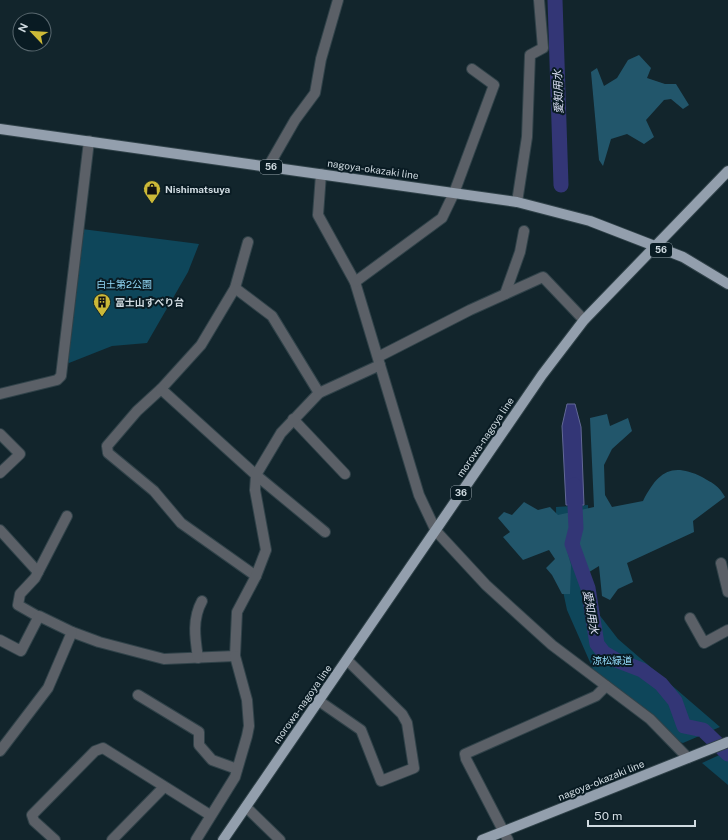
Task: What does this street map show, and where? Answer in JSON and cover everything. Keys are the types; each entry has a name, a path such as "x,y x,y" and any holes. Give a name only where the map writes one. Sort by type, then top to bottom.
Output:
{"main road":[{"name":"nagoya-okazaki line","path":"0,129 517,202 590,221 654,248 683,258 728,284"},
{"name":"morowa-nagoya line","path":"223,840 537,382 584,320 728,170"},
{"name":"nagoya-okazaki line","path":"482,840 506,836 702,751 728,742"}],"street":[{"path":"268,167 295,120 315,93 321,59 338,0"},
{"path":"517,202 527,137 530,55 543,48 539,0"},
{"path":"355,282 442,218 454,193 494,85 472,69"},
{"path":"0,394 57,380 61,376 90,141"},
{"path":"321,174 318,215 355,282 419,495 436,531 486,585 514,611 552,645 650,719 688,758"},
{"path":"505,294 520,252 524,231"},
{"path":"248,242 235,288 201,345 161,389 137,411 107,446 108,453 154,491 181,523 256,576"},
{"path":"196,840 210,815 235,777 249,726 247,700 235,656 237,612 256,576 266,550 255,490 256,475 281,433 319,393 505,294 543,277 584,320"},
{"path":"235,288 272,316 319,393"},
{"path":"161,389 256,475 325,532"},
{"path":"293,419 345,474"},
{"path":"0,434 20,454 0,474"},
{"path":"68,516 38,572 20,594 18,604 38,617 39,616 72,632 99,642 164,659 235,656"},
{"path":"0,530 38,572"},
{"path":"721,563 728,592"},
{"path":"198,658 194,634 197,610 202,601"},
{"path":"0,640 21,651 38,617"},
{"path":"690,618 704,643 728,630"},
{"path":"0,751 48,688 72,632"},
{"path":"319,701 361,730 381,781 414,768 407,722 402,714 347,660"},
{"path":"506,836 466,759 465,754 596,696 606,686"},
{"path":"138,695 199,732 199,745 212,760 237,769"},
{"path":"55,840 34,821 32,815 95,751 103,748 210,815"},
{"path":"112,840 164,787"},
{"path":"246,807 280,840"}],"green space":[{"name":"白土第2公園","path":"82,229 199,244 188,272 147,343 112,346 69,363 65,359"},
{"name":"涼松緑道","path":"588,505 590,582 594,608 618,639 720,727 683,743 677,741 648,712 593,669 567,610 557,563 556,507"},
{"path":"728,751 728,785 702,763"}],"shaded area":[{"path":"639,55 651,68 647,78 665,84 676,84 689,105 683,109 671,99 664,100 646,120 654,137 644,144 627,134 611,139 603,166 599,160 591,72 597,68 604,86 617,78 628,60"},
{"path":"567,404 575,404 581,427 584,505 566,505 562,426"},
{"path":"607,414 610,426 628,418 632,431 612,449 604,465 605,495 612,507 643,501 654,483 660,477 666,472 674,470 682,470 702,477 715,485 725,497 693,521 694,532 627,563 633,582 618,589 610,600 602,596 599,566 586,574 579,542 567,550 571,565 570,594 562,594 552,575 546,568 555,559 549,550 523,560 503,537 510,532 498,518 504,512 512,515 524,502 538,510 550,507 558,515 594,507 590,418"}],"waterway":[{"name":"愛知用水","path":"555,0 561,185"},
{"name":"愛知用水","path":"574,485 576,528 572,544 588,588 597,644 604,653 616,660 642,670 661,684 675,701 684,726 703,730 728,754"}],"place":[{"name":"Nishimatsuya","path":"152,204"},
{"name":"富士山すべり台","path":"102,317"}]}
